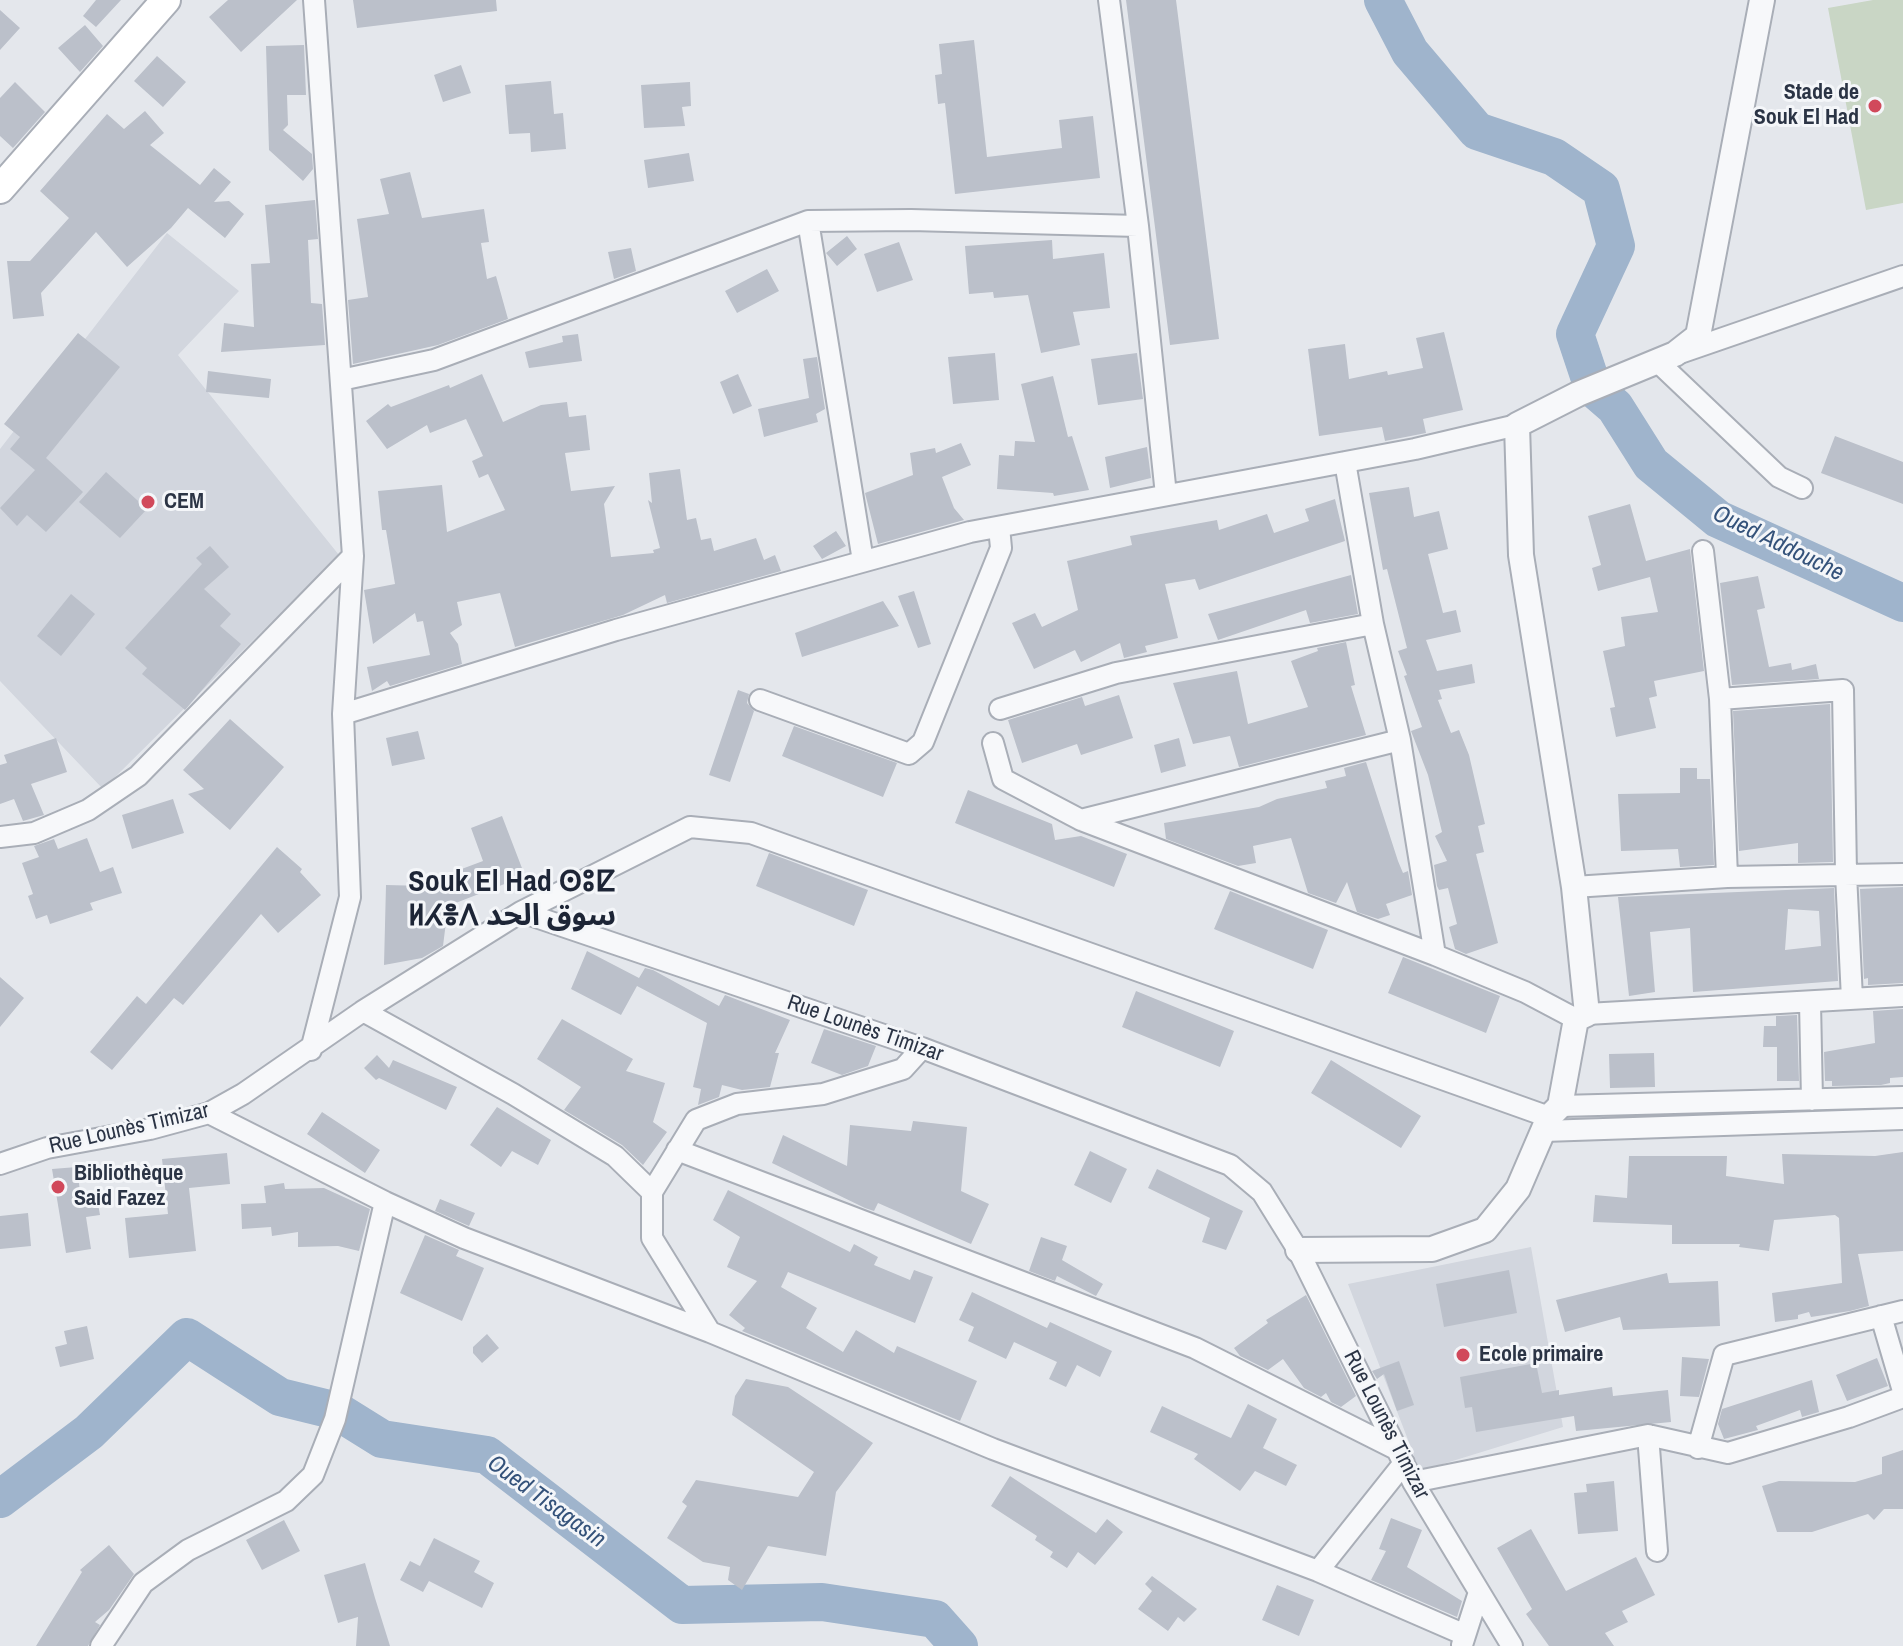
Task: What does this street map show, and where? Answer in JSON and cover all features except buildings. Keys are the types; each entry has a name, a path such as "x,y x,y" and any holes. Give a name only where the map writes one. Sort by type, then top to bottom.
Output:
{"main road":[{"path":"0,189 166,0"}],"street":[{"path":"311,1050 350,897 343,714 353,556 314,0"},
{"path":"1109,0 1138,226 1166,495"},
{"path":"1667,358 1698,336 1762,0"},
{"path":"341,380 434,360 808,221 911,220 1138,226"},
{"path":"808,221 863,561"},
{"path":"343,714 616,630 863,561 999,527 1345,462 1517,425 1578,394 1667,358 1903,276"},
{"path":"1667,358 1779,477 1802,488"},
{"path":"1298,1250 1432,1249 1485,1230 1518,1189 1551,1118 1582,1016 1574,887 1521,555 1517,425"},
{"path":"1345,462 1373,624 1400,740 1435,955"},
{"path":"760,700 909,754 923,742 1001,548 999,527"},
{"path":"1703,551 1720,699 1727,877"},
{"path":"0,837 34,833 88,810 138,776 353,556"},
{"path":"1000,709 1116,673 1373,624"},
{"path":"1720,699 1843,690 1852,999"},
{"path":"1081,820 1400,740"},
{"path":"993,743 1003,779 1081,820 1435,955 1582,1016 1903,996"},
{"path":"521,912 690,827 751,833 1551,1118 1903,1119"},
{"path":"1574,887 1727,877 1903,874"},
{"name":"Rue Lounès Timizar","path":"0,1164 47,1148 150,1129 209,1113 521,912 922,1048 1230,1165 1262,1192 1298,1250 1405,1465 1512,1646"},
{"path":"1810,1002 1812,1100"},
{"path":"363,1011 513,1094 615,1156 652,1192"},
{"path":"710,1332 652,1238 652,1192 696,1120 737,1104 823,1094 903,1069 922,1048"},
{"path":"1551,1118 1812,1100 1903,1097"},
{"path":"209,1113 385,1202 464,1238 710,1332 993,1449 1318,1571 1462,1640 1479,1592"},
{"path":"677,1150 1195,1348 1405,1465 1648,1435 1728,1453 1849,1417 1903,1397"},
{"path":"101,1646 143,1583 188,1550 286,1501 313,1475 335,1419 385,1202"},
{"path":"1698,1448 1724,1355 1903,1311"},
{"path":"1881,1316 1903,1391"},
{"path":"1648,1435 1657,1551"},
{"path":"1318,1571 1405,1465"}],"shaded area":[{"name":"CEM","path":"167,233 239,291 178,355 339,555 103,789 0,681 0,449"},
{"name":"Ecole primaire","path":"1531,1247 1563,1427 1420,1471 1348,1284"}],"green space":[{"name":"Stade de Souk El Had","path":"1873,0 1903,0 1903,203 1866,210 1828,8"}],"waterway":[{"name":"Oued Addouche","path":"1383,0 1410,52 1477,131 1554,157 1601,189 1616,246 1575,334 1593,388 1615,407 1651,464 1718,519 1903,603"},
{"name":"Oued Tisagasin","path":"0,1499 89,1432 187,1337 280,1397 337,1411 382,1439 487,1455 682,1605 822,1602 935,1619 959,1646"}],"place":[{"name":"Stade de Souk El Had","path":"1875,106"},
{"name":"CEM","path":"148,502"},
{"name":"Bibliothèque Said Fazez","path":"58,1187"},
{"name":"Ecole primaire","path":"1463,1355"}],"district":[{"name":"Souk El Had ⵙⵓⵇ ⵍⵃⴻⴷ سوق الحد","path":"512,900"}]}
